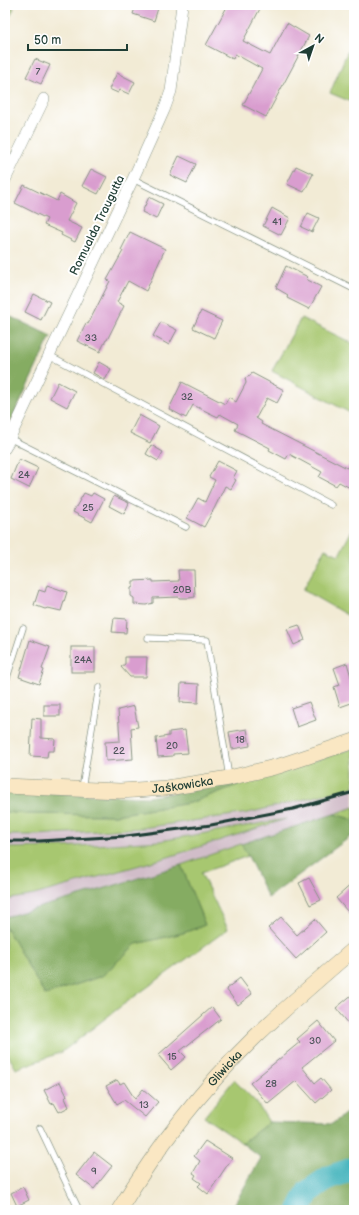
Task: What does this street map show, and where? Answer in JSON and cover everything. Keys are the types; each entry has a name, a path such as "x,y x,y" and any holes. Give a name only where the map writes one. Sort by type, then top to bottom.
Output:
{"street":[{"name":"Romualda Traugutta","path":"7,443 133,179 164,110 170,91 182,5"},
{"path":"5,180 44,99"},
{"name":"Jaśkowicka","path":"5,786 120,791 167,788 229,778 279,766 354,741"},
{"name":"Gliwicka","path":"119,1210 150,1163 216,1078 259,1034 354,949"}],"lane":[{"path":"133,179 345,283 354,289"},
{"path":"49,355 330,505"},
{"path":"7,443 186,527"},
{"path":"5,684 23,628"},
{"path":"148,638 207,640 229,778"},
{"path":"82,789 99,687"},
{"path":"40,1128 79,1210"}],"shaded area":[{"path":"354,787 354,807 181,865 5,917 5,900 34,895 165,858 282,820 160,841 62,847 5,848 5,835 37,835 142,828 248,813"}],"green space":[{"path":"5,5 14,8 5,27"},
{"path":"354,36 354,103 330,93"},
{"path":"5,314 51,336 10,423 5,422"},
{"path":"301,318 354,344 354,415 272,371"},
{"path":"354,526 354,619 303,590 325,549 339,555"},
{"path":"354,748 354,787 248,813 142,828 37,835 5,835 5,812 26,814 115,815 190,803 245,782"},
{"path":"245,782 190,803 115,815 26,814 5,812 5,791 147,797"},
{"path":"354,807 354,820 334,814"},
{"path":"334,814 354,820 354,834 268,898 241,844"},
{"path":"286,819 165,858 34,895 5,900 5,848 62,847 160,841"},
{"path":"241,844 248,856 201,873 228,929 120,1007 62,1052 16,1069 5,1049 5,926 45,995 102,976 136,944 183,933 205,925 181,865"},
{"path":"181,865 205,925 183,933 136,944 102,976 45,995 5,926 5,917"},
{"path":"234,1080 256,1102 269,1122 242,1143 204,1117"},
{"path":"354,1107 354,1210 231,1210 261,1158 242,1143 269,1122 332,1124"}],"building":[{"path":"136,5 159,5 154,21 133,14"},
{"path":"228,5 262,5 243,41 270,55 287,23 309,36 266,117 243,105 262,69 235,54 233,59 206,45"},
{"path":"35,59 50,65 41,84 26,77"},
{"path":"117,73 135,82 129,94 120,90 118,93 109,89"},
{"path":"179,156 196,164 187,183 170,175"},
{"path":"296,166 313,174 304,192 287,184"},
{"path":"91,169 107,177 98,194 82,186"},
{"path":"24,185 57,201 60,194 76,203 67,221 82,228 75,242 61,235 62,233 44,225 47,219 15,203"},
{"path":"149,197 163,204 156,219 142,212"},
{"path":"272,208 290,218 281,235 263,226"},
{"path":"308,213 319,218 312,232 301,227"},
{"path":"130,232 165,249 146,291 128,281 117,302 124,306 100,352 77,341 86,323 88,324 110,281 107,280 123,251 121,250"},
{"path":"286,266 308,277 306,279 321,287 309,309 287,298 288,295 276,288"},
{"path":"34,294 50,302 41,320 25,312"},
{"path":"201,311 222,321 214,338 193,328"},
{"path":"161,322 177,330 169,345 153,336"},
{"path":"99,362 111,369 105,380 93,373"},
{"path":"252,373 284,390 277,403 267,398 256,418 262,422 261,424 347,468 354,458 354,490 339,482 336,486 319,477 322,472 289,454 286,459 269,450 270,448 235,430 238,424 220,414 218,417 193,405 186,418 169,409 182,382 225,404 229,397 236,402 246,383 245,378 250,376"},
{"path":"58,382 75,391 67,407 50,398"},
{"path":"139,415 159,426 150,443 130,433"},
{"path":"151,445 163,452 158,461 146,454"},
{"path":"19,459 38,468 29,488 11,479"},
{"path":"218,461 237,471 233,478 236,480 231,489 225,486 204,527 187,518 198,498 205,502 215,480 209,477"},
{"path":"84,493 91,496 93,493 104,499 92,522 73,512"},
{"path":"114,496 129,503 124,514 109,506"},
{"path":"178,570 194,570 195,597 153,598 153,603 146,605 134,604 134,598 131,596 133,581 179,581"},
{"path":"47,585 67,592 61,611 48,608 45,609 34,605 39,590 45,592"},
{"path":"114,618 127,619 126,633 112,632"},
{"path":"299,625 305,640 294,645 287,629"},
{"path":"30,640 50,647 42,669 44,670 39,684 19,677"},
{"path":"71,647 95,647 95,672 71,672"},
{"path":"125,657 147,657 146,677 130,677 121,667 125,664"},
{"path":"347,663 354,687 354,702 340,707 334,687 340,685 334,668"},
{"path":"181,683 199,684 198,703 180,702"},
{"path":"309,702 316,720 297,727 291,708"},
{"path":"44,705 60,705 60,716 44,716"},
{"path":"134,706 138,727 131,728 133,759 106,761 105,742 120,741 118,710"},
{"path":"32,718 41,719 41,738 55,739 54,751 48,751 47,757 30,756"},
{"path":"247,729 250,746 232,749 229,732"},
{"path":"185,730 188,753 158,757 156,738 169,736 169,732"},
{"path":"309,878 321,900 310,905 299,883"},
{"path":"354,882 354,919 336,898"},
{"path":"281,917 297,935 315,919 326,932 296,959 268,928"},
{"path":"240,978 252,994 238,1005 226,989"},
{"path":"354,993 354,1030 336,1008"},
{"path":"212,1007 221,1019 180,1051 186,1057 171,1070 158,1055"},
{"path":"318,1021 334,1041 302,1067 315,1083 321,1078 331,1090 316,1103 296,1081 268,1104 250,1083 300,1042 297,1039"},
{"path":"117,1080 120,1084 124,1082 135,1099 143,1089 158,1102 145,1117 124,1100 117,1104 106,1086"},
{"path":"60,1082 67,1096 65,1098 69,1107 59,1112 54,1103 51,1104 44,1090"},
{"path":"205,1141 232,1158 208,1194 198,1186 201,1183 194,1178 196,1175 193,1173 200,1161 194,1156"},
{"path":"94,1152 112,1166 94,1189 76,1175"},
{"path":"23,1187 29,1200 17,1206 11,1193"}],"waterway":[{"path":"299,1210 308,1192 330,1177 354,1169"}],"railway":[{"path":"5,841 39,841 126,836 211,825 293,809 354,792"}]}
